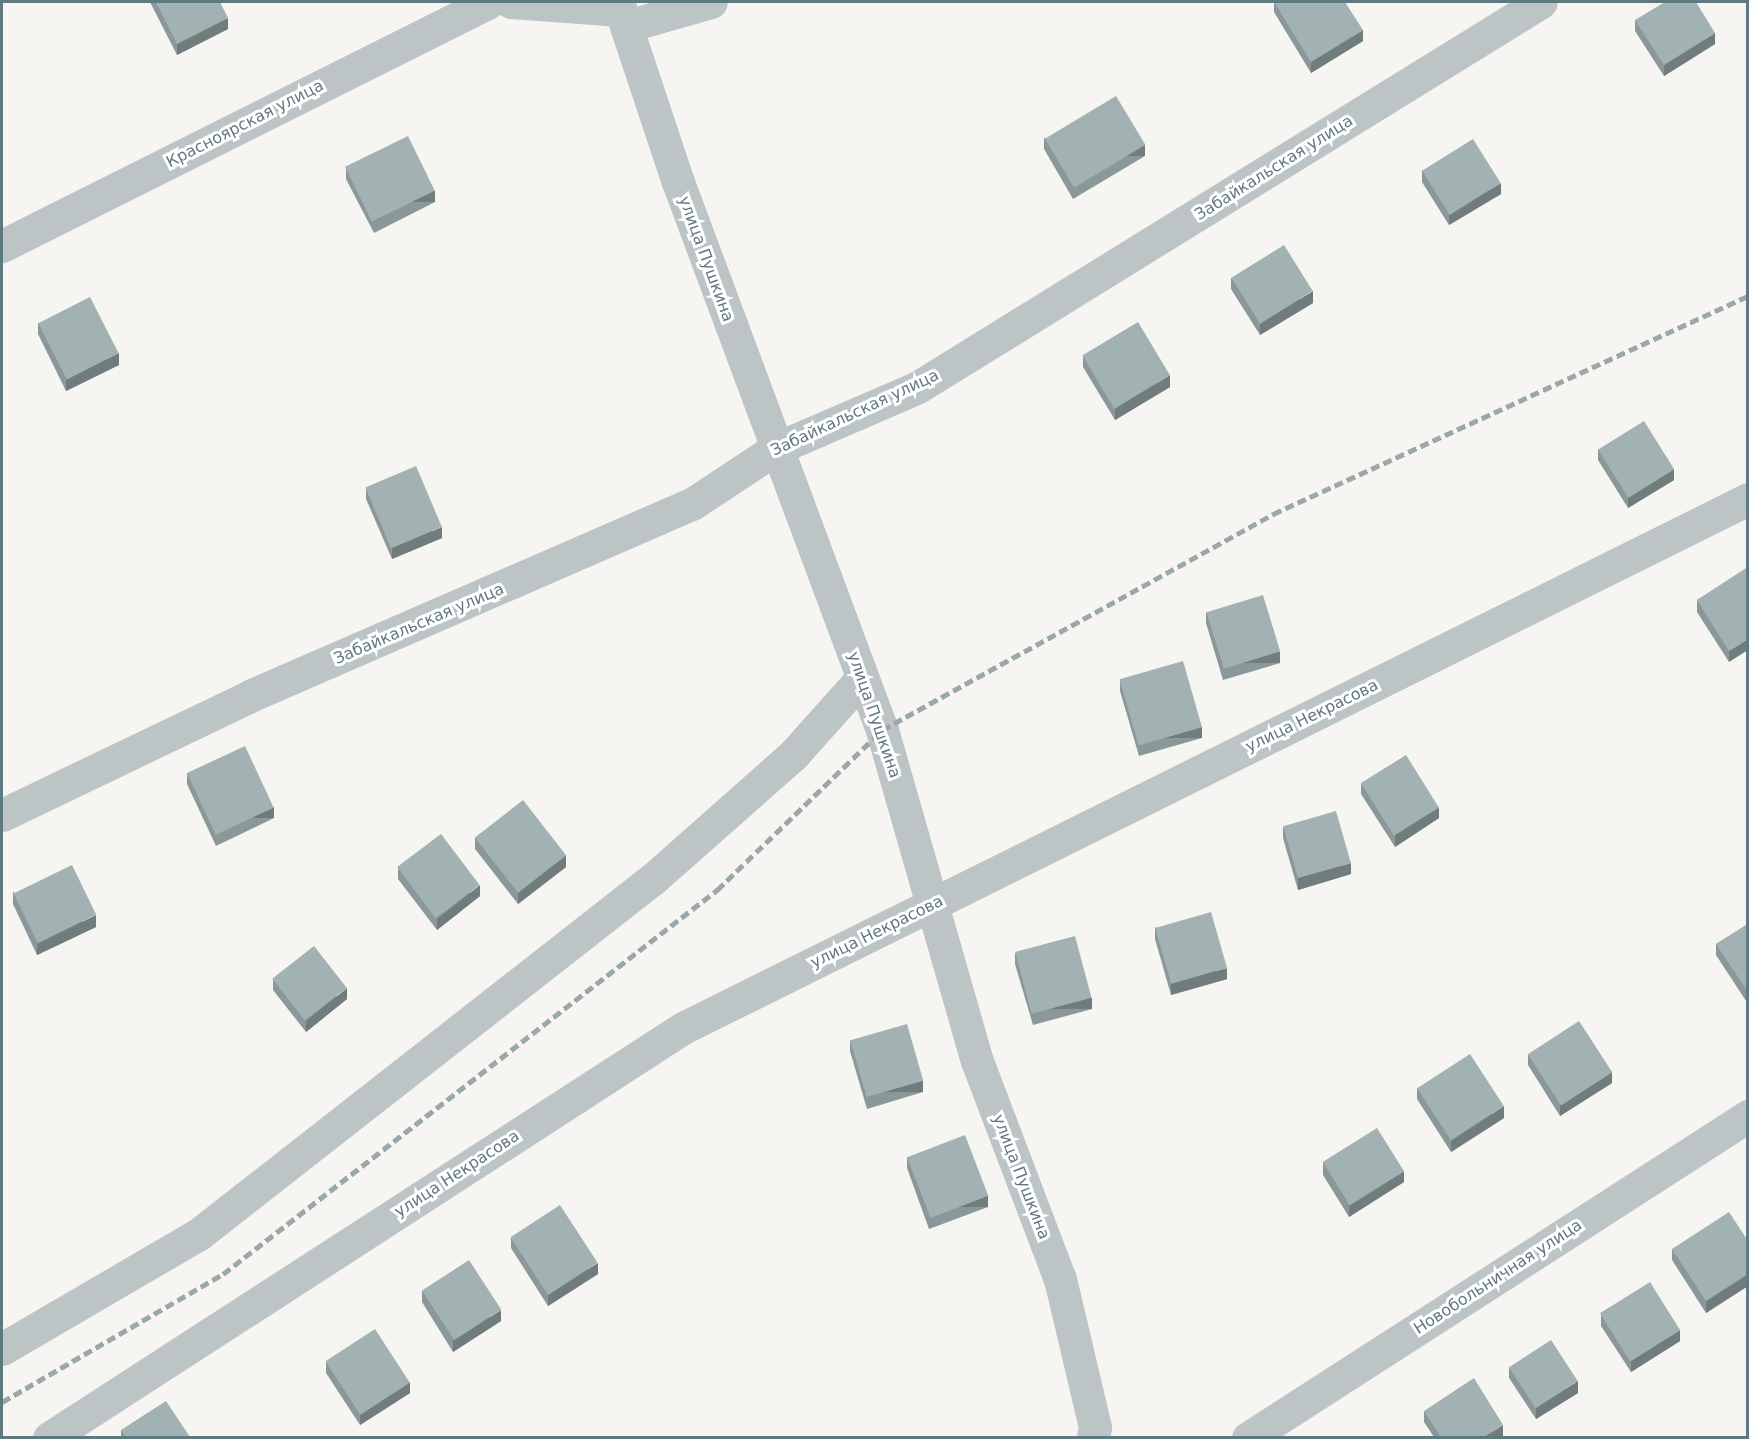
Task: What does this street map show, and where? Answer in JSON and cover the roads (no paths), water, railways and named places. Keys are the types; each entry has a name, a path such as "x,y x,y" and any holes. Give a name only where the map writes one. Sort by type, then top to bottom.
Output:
{"street":[{"name":"Красноярская улица","path":"2,246 489,2"},
{"path":"511,2 622,13 711,2"},
{"name":"Забайкальская улица","path":"2,814 252,695 692,504 775,449 918,387 1541,2"},
{"name":"улица Пушкина","path":"622,13 775,449 882,730 977,1061 1060,1279 1095,1427 1093,1437"},
{"name":"улица Некрасова","path":"49,1437 683,1028 1748,499"},
{"path":"2,1349 217,1220 654,878 794,754 862,678"},
{"name":"Новобольничная улица","path":"1248,1437 1748,1116"}],"railway":[{"path":"2,1402 223,1274 717,890 882,730 1273,514 1748,296"}]}
